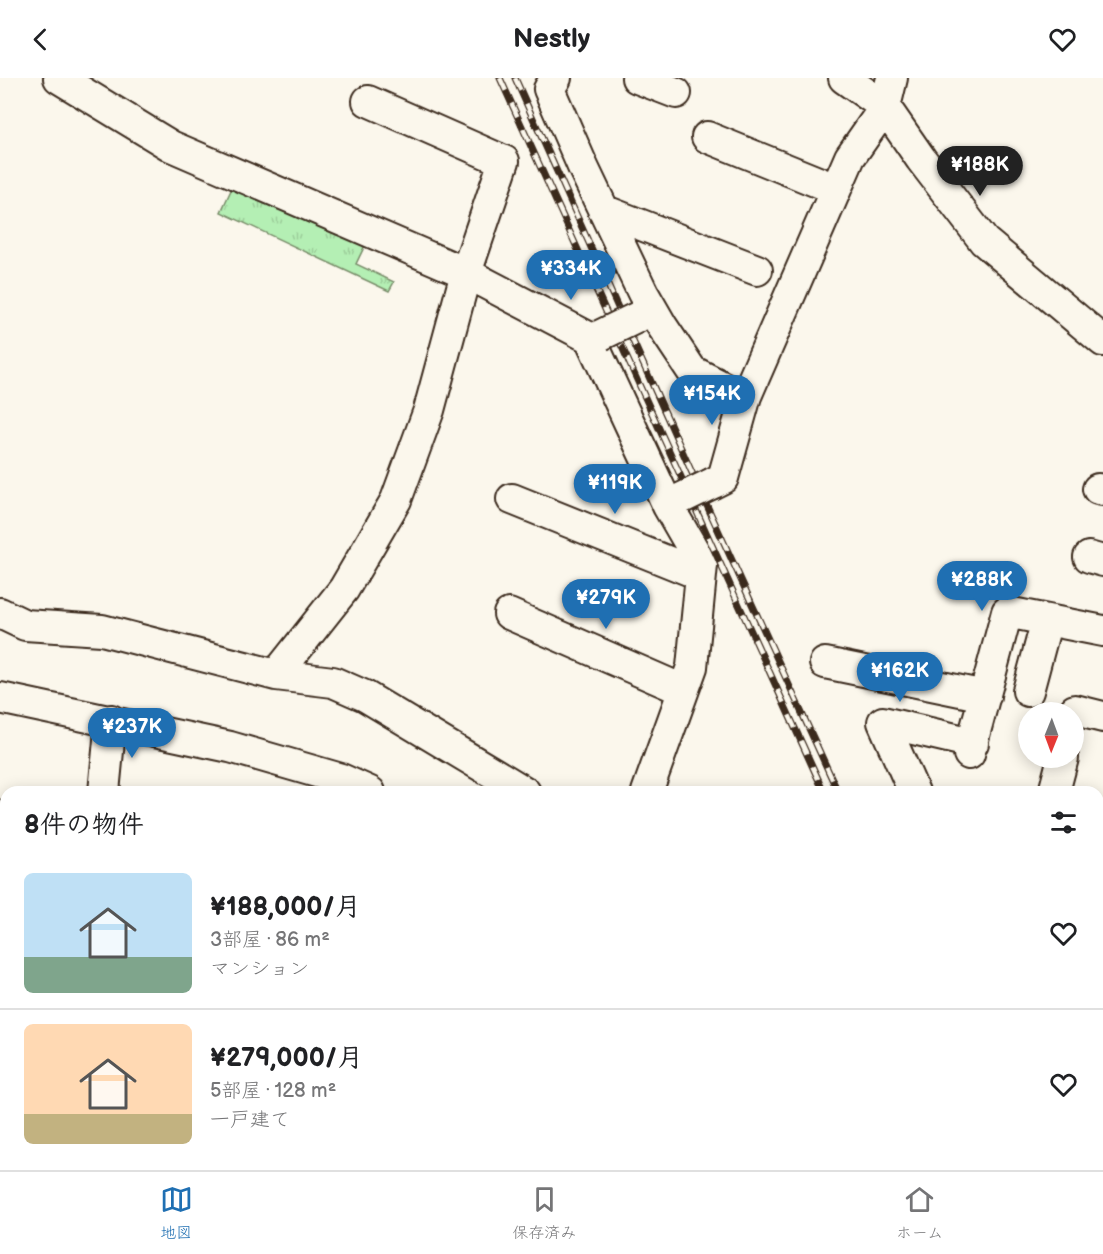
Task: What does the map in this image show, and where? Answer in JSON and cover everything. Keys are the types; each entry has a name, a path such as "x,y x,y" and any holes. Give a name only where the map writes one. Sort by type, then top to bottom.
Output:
{"street":[{"path":"58,78 171,146 466,273 595,337 675,502 702,565 692,667 650,786"},
{"path":"556,78 549,89 603,210 645,313 692,371 746,396"},
{"path":"637,78 676,93"},
{"path":"844,78 885,107 921,159 984,241 1103,341"},
{"path":"675,502 723,478 746,396 850,157 885,107 892,78"},
{"path":"276,675 344,589 396,500 429,410 466,273 504,161 368,101"},
{"path":"707,137 836,189"},
{"path":"603,210 757,270"},
{"path":"595,337 645,313"},
{"path":"512,499 701,575"},
{"path":"911,786 883,722 971,749 1007,612 1103,631"},
{"path":"0,613 26,625 102,630 276,675 333,682 365,696 515,786"},
{"path":"509,614 683,690"},
{"path":"1028,691 1047,620"},
{"path":"825,663 985,696"},
{"path":"0,698 230,747 341,779 357,786"},
{"path":"1084,712 1103,717"},
{"path":"105,786 111,720"},
{"path":"1056,786 1060,768"}],"green space":[{"path":"242,185 366,243 356,264 394,282 389,291 221,212 231,190"}],"railway":[{"path":"500,78 821,786"},
{"path":"515,78 835,786"}]}
